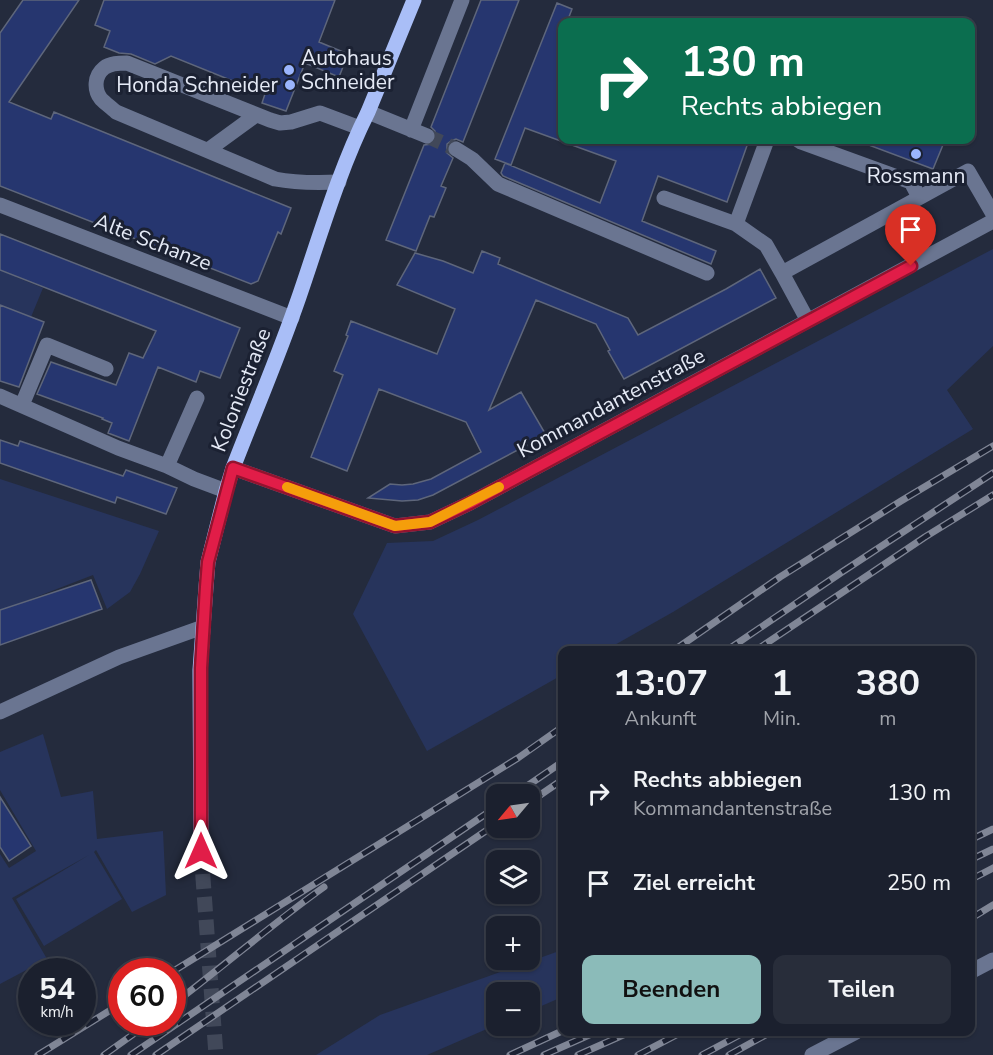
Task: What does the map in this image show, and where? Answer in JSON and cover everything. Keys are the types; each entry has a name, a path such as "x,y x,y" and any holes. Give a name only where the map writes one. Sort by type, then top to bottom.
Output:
{"main road":[{"name":"Koloniestraße","path":"201,851 201,668 208,562 233,468 292,318 339,182 414,0"}],"street":[{"path":"411,130 462,0"},
{"path":"339,182 305,183 274,178 116,112 100,98 95,86 98,75 104,68 115,63 127,63 256,116 280,123 320,113 360,128"},
{"path":"368,112 427,136"},
{"path":"208,150 256,116"},
{"path":"736,224 766,144"},
{"path":"806,144 911,182 919,197"},
{"path":"456,148 472,159 498,184 707,273"},
{"path":"782,273 968,171 993,214"},
{"path":"664,198 736,224 766,245 808,321"},
{"name":"Alte Schanze","path":"0,205 292,318"},
{"name":"Kommandantenstraße","path":"233,468 395,526 430,522 480,498 993,221"},
{"path":"22,405 47,345 106,369"},
{"path":"0,396 118,448 226,491"},
{"path":"166,466 197,398"},
{"path":"0,712 119,657 202,627"},
{"path":"975,969 993,960"},
{"path":"812,1055 848,1036"}],"shaded area":[{"path":"993,249 993,346 947,390 973,429 673,612 613,646 558,646 558,677 427,751 353,614 387,543 433,541 478,520"},
{"path":"0,270 9,274 11,270 17,272 16,277 43,288 31,317 0,305"},
{"path":"0,479 159,531 130,592 107,609 93,575 0,611"},
{"path":"43,734 61,797 93,791 97,839 163,831 166,895 132,912 96,850 94,852 122,899 44,946 16,899 89,855 12,898 46,958 18,958 18,974 0,984 0,854 9,868 36,851 0,790 0,752"},
{"path":"558,951 558,999 540,1007 540,982 486,982 486,1029 427,1055 316,1055 380,1015 506,970 540,970 540,958"}],"building":[{"path":"23,0 79,0 9,102 51,119 54,112 291,208 281,234 278,232 258,281 251,284 0,186 0,33"},
{"path":"104,0 335,0 319,42 348,54 339,77 305,63 286,111 262,103 265,94 171,56 155,64 131,54 119,53 104,47 110,31 95,25"},
{"path":"481,0 519,0 463,142 456,139 447,144 447,153 453,158 441,186 446,188 434,217 430,216 416,251 386,240 424,145 432,144 436,139 435,131 431,127"},
{"path":"557,3 572,9 569,18 558,18 558,140 525,128 511,165 495,159"},
{"path":"569,144 748,144 727,202 658,176 642,221 716,251 711,264 503,176 501,173 505,163 600,203 616,161"},
{"name":"Rossmann","path":"866,144 943,144 933,169"},
{"path":"0,234 240,328 220,378 200,371 196,382 158,367 129,441 108,433 112,423 103,418 37,394 51,362 116,385 129,353 143,358 156,331 0,270"},
{"path":"482,251 500,258 498,264 628,318 638,335 760,269 776,298 624,379 596,324 536,300 489,410 521,392 546,435 433,495 418,500 402,501 368,498 390,484 413,484 431,479 481,452 466,422 379,389 347,471 311,457 343,375 334,371 348,336 346,335 351,321 437,354 455,309 397,285 415,253 473,273"},
{"path":"0,305 44,322 19,387 0,381"},
{"path":"0,440 18,446 20,441 123,476 126,470 177,488 166,514 117,497 115,503 0,463"},
{"path":"91,580 102,609 0,645 0,610"},
{"path":"0,797 31,846 9,861 0,847"}],"tunnel":[{"path":"427,136 456,149"},
{"path":"201,851 216,1055"}],"railway":[{"path":"680,646 780,577 993,446"},
{"path":"733,646 993,473"},
{"path":"762,646 925,537 993,495"},
{"path":"186,963 518,758 558,730"},
{"path":"530,784 558,765"},
{"path":"540,795 558,783"},
{"path":"131,1055 486,814"},
{"path":"975,838 993,829"},
{"path":"156,1055 486,831"},
{"path":"975,858 993,849"},
{"path":"975,877 993,868"},
{"path":"186,994 324,887"},
{"path":"975,916 993,905"},
{"path":"38,1055 108,1012"},
{"path":"510,1055 558,1033"},
{"path":"104,1055 131,1036"},
{"path":"544,1055 587,1036"},
{"path":"578,1055 621,1036"},
{"path":"638,1055 674,1036"},
{"path":"702,1055 738,1036"},
{"path":"729,1055 764,1036"}],"slow traffic":[{"path":"287,487 395,526 430,522 499,487"}],"place":[{"name":"Autohaus Schneider","path":"289,70"},
{"name":"Honda Schneider","path":"290,85"},
{"name":"Rossmann","path":"916,154"}],"route":[{"path":"201,851 202,627 208,562 233,468 395,526 430,522 470,503 911,266"}]}
